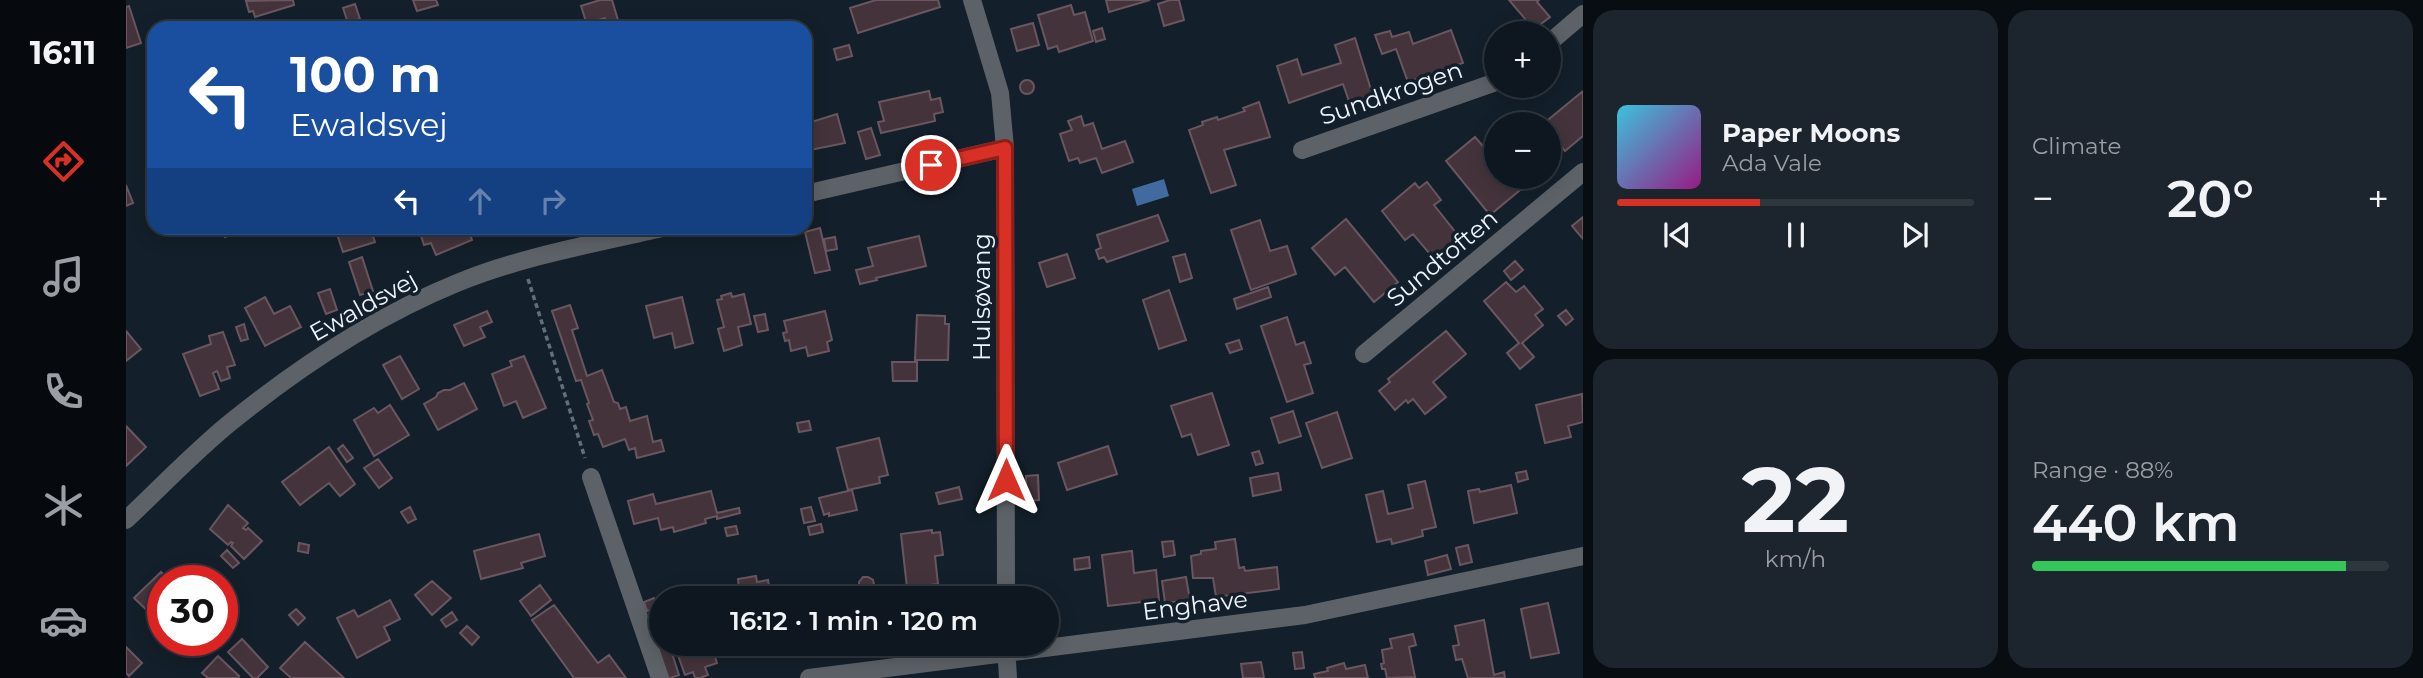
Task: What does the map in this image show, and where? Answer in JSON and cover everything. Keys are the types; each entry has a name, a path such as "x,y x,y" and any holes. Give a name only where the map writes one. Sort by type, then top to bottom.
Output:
{"street":[{"name":"Hulsøvang","path":"972,0 1000,93 1005,148 1006,586"},
{"path":"1561,33 1583,14"},
{"name":"Sundkrogen","path":"1302,150 1484,86"},
{"path":"812,192 1005,148"},
{"name":"Sundtoften","path":"1364,354 1583,172"},
{"name":"Ewaldsvej","path":"128,513 230,423 304,367 386,317 456,283 522,260 631,235"},
{"path":"591,477 660,678"},
{"name":"Enghave","path":"1059,643 1305,615 1583,556"},
{"name":"Enghave","path":"809,678 958,656"},
{"path":"1006,656 1008,678"}],"path":[{"path":"522,260 591,477"}],"water":[{"path":"1164,179 1169,196 1137,206 1132,189"}],"building":[{"path":"293,0 294,5 255,17 253,11 249,12 246,1"},
{"path":"413,0 436,0 438,5 417,11"},
{"path":"600,0 612,0 618,20 606,21 605,18 586,21 581,6"},
{"path":"876,0 938,0 940,7 858,33 850,8"},
{"path":"1106,0 1150,0 1109,12"},
{"path":"1179,0 1184,20 1164,26 1158,4"},
{"path":"1509,0 1539,0 1537,2 1550,17 1545,21 1527,21"},
{"path":"355,4 360,19 347,21 343,8"},
{"path":"1071,5 1074,15 1085,12 1093,41 1059,52 1057,46 1048,49 1038,15"},
{"path":"129,6 141,43 126,48 126,7"},
{"path":"1033,23 1039,45 1017,51 1011,29"},
{"path":"1102,28 1105,39 1096,42 1093,31"},
{"path":"1451,30 1463,63 1408,82 1396,49 1382,54 1375,35 1390,31 1392,37 1409,32 1413,44"},
{"path":"1355,38 1373,96 1350,104 1343,84 1289,103 1277,66 1297,59 1302,75 1341,63 1335,45"},
{"path":"849,45 852,56 837,60 834,49"},
{"path":"1027,80 1032,82 1032,92 1027,94 1022,92 1020,87 1022,82"},
{"path":"929,91 931,100 940,98 943,112 934,114 935,121 881,133 878,122 884,121 879,102"},
{"path":"1583,91 1583,136 1565,151 1561,146 1561,112 1558,112"},
{"path":"1259,102 1270,137 1224,150 1236,185 1211,193 1189,130 1203,125 1202,122 1245,111 1243,108"},
{"path":"837,114 845,143 812,150 812,122"},
{"path":"1081,116 1084,126 1093,123 1102,149 1125,141 1133,162 1102,173 1096,158 1080,163 1078,158 1069,161 1060,134 1072,130 1068,121"},
{"path":"871,128 880,155 866,159 858,132"},
{"path":"1475,137 1484,147 1484,189 1521,189 1490,215 1446,161"},
{"path":"1427,182 1441,200 1434,205 1461,239 1435,260 1413,234 1405,240 1382,211 1415,183 1419,188"},
{"path":"126,185 133,203 126,206"},
{"path":"1158,215 1168,241 1107,262 1104,257 1099,259 1096,250 1101,248 1097,235"},
{"path":"1583,217 1583,239 1572,226"},
{"path":"1346,219 1398,282 1374,302 1345,267 1335,275 1312,248"},
{"path":"1260,220 1270,251 1287,246 1296,274 1251,290 1231,230"},
{"path":"820,228 830,270 815,273 806,235 812,235 812,230"},
{"path":"337,235 372,235 375,242 343,252"},
{"path":"421,235 470,235 472,240 436,255 431,243 424,245"},
{"path":"919,236 926,266 860,284 856,270 873,266 868,248"},
{"path":"835,237 837,249 826,251 824,239"},
{"path":"1067,254 1075,278 1047,287 1039,263"},
{"path":"1185,254 1192,278 1180,282 1173,257"},
{"path":"362,257 373,291 360,295 349,262"},
{"path":"1515,261 1523,270 1511,280 1504,271"},
{"path":"1506,282 1516,292 1524,286 1543,309 1535,315 1543,325 1522,343 1534,357 1520,369 1507,353 1519,343 1484,301"},
{"path":"1268,287 1271,297 1237,309 1234,299"},
{"path":"330,289 337,310 326,314 318,293"},
{"path":"1169,290 1186,340 1159,349 1143,300"},
{"path":"731,293 732,297 744,294 751,324 738,327 742,345 724,351 718,329 724,327 717,300"},
{"path":"265,297 274,314 290,306 301,327 265,346 245,308"},
{"path":"682,297 693,343 675,348 672,333 654,338 646,306"},
{"path":"570,305 578,328 572,330 587,376 602,370 614,402 618,403 620,409 626,407 630,421 647,416 653,442 661,440 664,451 637,458 635,448 629,450 625,439 603,447 598,434 594,435 589,421 593,420 587,404 589,403 581,380 576,381 552,311"},
{"path":"1566,310 1573,319 1566,325 1558,316"},
{"path":"487,311 492,322 480,327 485,337 464,346 454,325"},
{"path":"825,311 832,340 827,342 829,351 808,356 806,347 791,351 789,340 785,341 783,333 787,332 784,321"},
{"path":"765,314 768,330 758,332 754,316"},
{"path":"917,315 945,316 945,324 949,324 948,360 915,360"},
{"path":"1287,317 1296,345 1304,342 1311,363 1304,365 1313,393 1287,402 1261,326"},
{"path":"244,324 248,339 241,341 236,327"},
{"path":"126,331 141,349 126,361"},
{"path":"1446,331 1466,354 1433,382 1446,397 1425,414 1413,399 1408,403 1406,400 1395,410 1379,391 1390,382 1388,379"},
{"path":"223,332 235,365 227,367 230,378 221,381 217,371 213,373 219,389 200,396 183,354 211,344 209,336"},
{"path":"1239,340 1242,349 1230,353 1226,344"},
{"path":"400,356 419,389 402,399 383,365"},
{"path":"524,356 546,408 523,418 516,401 504,406 492,374 512,366 510,361"},
{"path":"892,362 917,362 917,381 893,381"},
{"path":"464,383 477,409 438,430 424,404 438,393"},
{"path":"1212,393 1229,445 1198,455 1191,434 1182,437 1171,406"},
{"path":"1582,394 1583,422 1568,426 1571,437 1545,443 1536,405"},
{"path":"390,405 409,435 374,456 354,420 374,408 378,413"},
{"path":"1293,411 1301,436 1279,443 1271,418"},
{"path":"1337,412 1352,458 1322,468 1306,423"},
{"path":"809,421 811,430 799,432 797,423"},
{"path":"126,426 146,447 126,466"},
{"path":"879,438 888,475 879,477 880,483 848,490 837,448"},
{"path":"343,445 353,458 347,462 338,449"},
{"path":"1108,446 1117,474 1067,490 1058,463"},
{"path":"329,447 355,484 340,496 329,483 300,505 282,482"},
{"path":"1259,451 1263,463 1256,465 1252,453"},
{"path":"378,459 392,478 379,488 364,468"},
{"path":"1526,471 1528,479 1518,482 1516,473"},
{"path":"1278,473 1281,490 1253,496 1250,478"},
{"path":"1038,475 1039,500 1026,501 1026,476"},
{"path":"1425,481 1436,527 1422,530 1423,536 1392,544 1391,539 1377,542 1366,495 1383,491 1388,514 1413,508 1408,485"},
{"path":"1511,485 1517,513 1474,523 1468,491 1479,489 1480,492"},
{"path":"959,487 962,499 939,504 936,493"},
{"path":"852,490 857,510 824,515 819,498"},
{"path":"711,491 717,513 739,508 740,513 705,519 706,523 674,532 673,527 661,530 658,518 634,524 628,501 653,494 656,504"},
{"path":"228,505 248,523 243,528 248,528 262,541 244,559 231,546 233,543 228,545 210,529"},
{"path":"410,507 416,519 408,523 401,512"},
{"path":"811,507 815,521 804,523 801,509"},
{"path":"821,524 823,532 810,535 808,527"},
{"path":"736,526 738,534 727,536 725,528"},
{"path":"932,530 932,533 940,532 943,555 935,556 938,584 907,586 901,534"},
{"path":"539,534 545,556 521,563 523,568 481,579 474,551"},
{"path":"1235,539 1239,568 1244,567 1245,571 1277,567 1279,589 1216,597 1213,578 1193,578 1191,556 1201,554 1201,551 1216,549 1215,542"},
{"path":"1173,541 1175,555 1164,557 1162,542"},
{"path":"299,543 309,545 308,553 298,551"},
{"path":"1468,545 1472,562 1460,565 1456,548"},
{"path":"227,550 239,563 230,565 221,556"},
{"path":"1132,551 1134,573 1156,570 1159,600 1108,606 1102,555"},
{"path":"1447,555 1451,569 1428,575 1425,561"},
{"path":"1089,557 1090,568 1075,570 1074,559"},
{"path":"756,576 757,582 768,580 769,586 739,586 738,579"},
{"path":"863,577 868,577 873,580 874,586 859,586"},
{"path":"1186,577 1190,600 1165,603 1162,581"},
{"path":"432,581 451,598 432,615 415,595"},
{"path":"147,585 147,610 134,598"},
{"path":"540,585 551,600 531,616 520,601"},
{"path":"390,600 400,619 384,627 390,640 357,658 337,618 354,610 358,617"},
{"path":"649,600 649,610 647,611 644,602"},
{"path":"1548,603 1559,653 1531,658 1521,609"},
{"path":"554,605 598,663 609,655 626,678 574,678 532,620"},
{"path":"296,609 305,618 298,625 289,615"},
{"path":"452,612 457,620 446,627 441,620"},
{"path":"1484,620 1494,675 1504,672 1505,678 1468,678 1462,659 1456,660 1453,646 1459,645 1455,626"},
{"path":"467,626 479,637 472,645 460,633"},
{"path":"1413,634 1416,645 1409,647 1415,677 1387,678 1381,664 1384,663 1382,650 1392,648 1390,639"},
{"path":"242,639 268,667 257,678 253,678 232,656 238,656 238,643"},
{"path":"305,642 344,678 291,678 280,668"},
{"path":"126,647 142,663 129,676 126,673"},
{"path":"1302,652 1304,668 1295,669 1293,653"},
{"path":"218,656 239,676 208,678 202,673"},
{"path":"659,656 673,656 679,675 667,678"},
{"path":"678,656 715,656 717,663 705,667 708,675 695,678 693,672 685,675"},
{"path":"1261,662 1264,678 1243,678 1241,664"},
{"path":"1344,663 1346,669 1365,665 1368,678 1315,678 1314,674"}],"route":[{"path":"931,165 1005,148 1006,480"}]}
